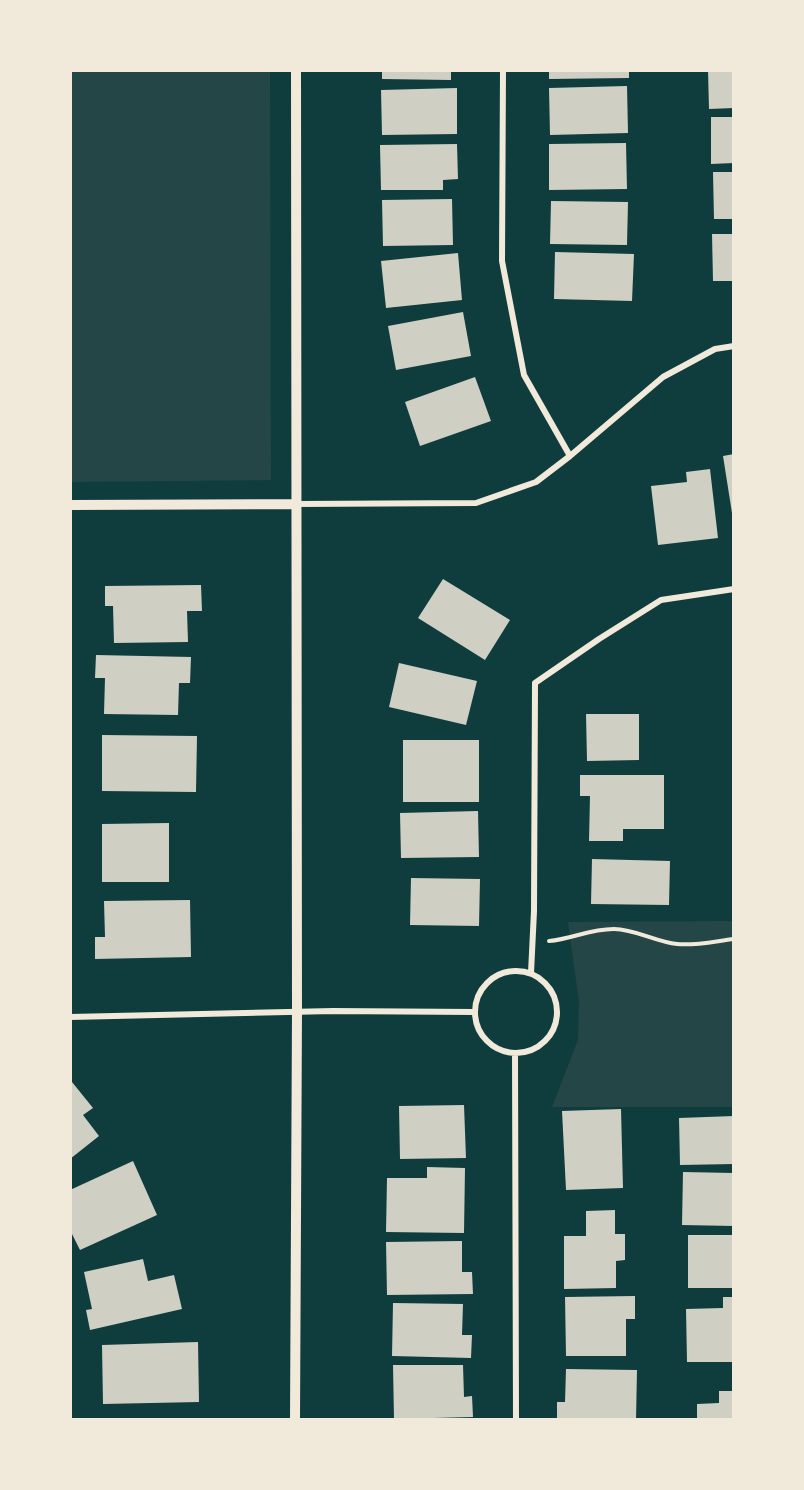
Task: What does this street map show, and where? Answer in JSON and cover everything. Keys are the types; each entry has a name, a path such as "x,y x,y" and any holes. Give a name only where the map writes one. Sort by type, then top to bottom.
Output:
{"street":[{"path":"295,1419 296,70"},
{"path":"502,70 502,261 524,375 570,456"},
{"path":"70,506 476,503 536,482 663,377 716,349 734,346"},
{"path":"531,973 534,900 535,683 661,600 734,589"},
{"path":"518,970 531,973 542,979 556,1000 556,1020 549,1037 540,1046 528,1052 515,1054 503,1052 491,1046 479,1031 474,1012 476,999 492,977 518,970"},
{"path":"70,1017 297,1011 474,1012"},
{"path":"515,1054 516,1419"}],"path":[{"path":"532,942 560,940 580,933 615,929 677,944 734,939"}],"shaded area":[{"path":"70,71 270,71 271,480 71,482"},
{"path":"733,921 733,1107 552,1107 578,1040 579,1002 568,922"}],"building":[{"path":"382,70 451,70 451,80 382,79"},
{"path":"549,70 629,70 629,78 549,79"},
{"path":"708,70 734,70 734,108 709,109"},
{"path":"627,86 628,133 550,135 549,88"},
{"path":"457,88 457,134 382,135 381,90"},
{"path":"711,117 734,117 734,163 711,164"},
{"path":"626,143 627,189 549,190 549,144"},
{"path":"457,144 458,179 443,180 443,190 381,190 380,145"},
{"path":"713,172 734,172 734,219 714,219"},
{"path":"452,199 453,245 383,246 382,200"},
{"path":"551,201 628,202 627,245 550,244"},
{"path":"712,234 734,234 734,281 713,281"},
{"path":"555,252 634,254 632,301 554,299"},
{"path":"458,253 462,300 386,308 381,261"},
{"path":"463,312 471,356 396,370 388,326"},
{"path":"475,377 491,421 420,446 405,402"},
{"path":"734,454 734,513 732,513 723,456"},
{"path":"710,469 718,538 658,545 651,486 687,482 686,472"},
{"path":"443,579 510,620 485,660 418,618"},
{"path":"201,585 202,611 187,611 188,642 114,643 113,606 105,606 105,586"},
{"path":"96,655 191,657 190,683 179,683 178,715 104,714 105,678 95,678"},
{"path":"399,663 477,681 466,725 389,707"},
{"path":"586,714 639,714 639,760 587,761"},
{"path":"102,735 197,736 196,792 102,791"},
{"path":"403,740 479,740 479,802 403,802"},
{"path":"580,775 664,775 664,829 623,829 623,841 589,841 590,796 580,796"},
{"path":"478,811 479,857 401,858 400,813"},
{"path":"169,823 169,882 102,882 102,824"},
{"path":"592,859 670,861 669,905 591,904"},
{"path":"411,878 480,879 479,926 410,925"},
{"path":"190,900 191,957 95,959 95,937 105,937 104,901"},
{"path":"72,1082 93,1108 83,1115 99,1136 70,1159"},
{"path":"464,1105 466,1158 400,1159 399,1106"},
{"path":"621,1109 623,1188 566,1190 562,1111"},
{"path":"734,1116 734,1164 680,1165 679,1118"},
{"path":"133,1161 157,1215 80,1250 70,1230 70,1190"},
{"path":"427,1167 465,1168 464,1233 386,1232 387,1178 427,1178"},
{"path":"683,1172 734,1173 734,1226 682,1225"},
{"path":"615,1210 615,1234 625,1234 625,1260 616,1261 616,1288 564,1289 564,1236 586,1236 586,1211"},
{"path":"688,1235 734,1235 734,1288 688,1288"},
{"path":"462,1241 462,1272 472,1272 473,1294 387,1295 386,1242"},
{"path":"143,1259 148,1281 174,1275 182,1309 90,1330 86,1310 92,1309 84,1272"},
{"path":"635,1296 635,1319 626,1319 626,1356 566,1356 565,1297"},
{"path":"723,1297 734,1297 734,1362 687,1362 686,1309 723,1308"},
{"path":"393,1303 463,1304 462,1335 472,1335 471,1358 392,1356"},
{"path":"198,1342 199,1402 103,1404 102,1345"},
{"path":"393,1365 463,1365 464,1397 472,1396 473,1417 394,1419"},
{"path":"566,1369 637,1370 636,1420 557,1420 557,1402 565,1402"},
{"path":"719,1391 734,1391 734,1420 697,1420 697,1404 719,1403"}]}
